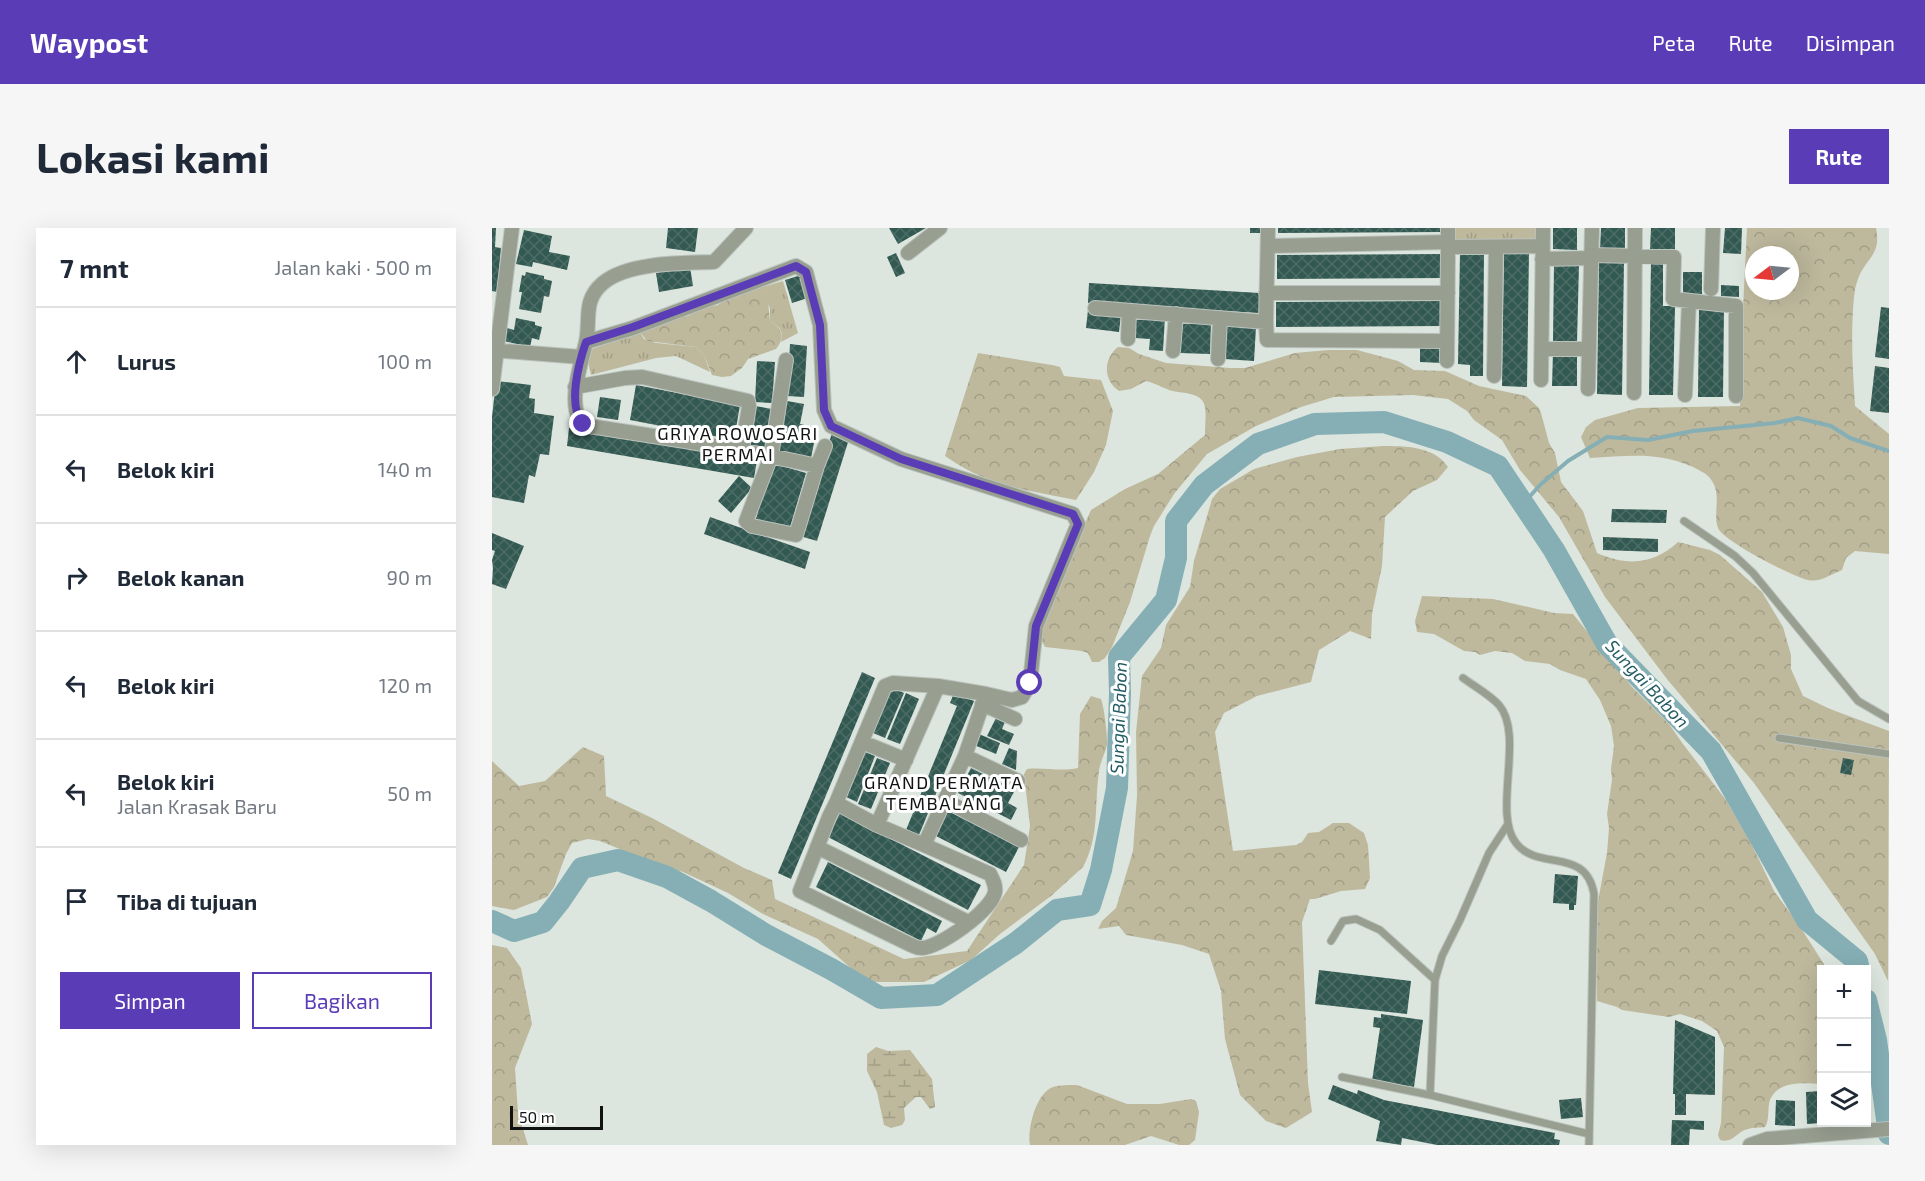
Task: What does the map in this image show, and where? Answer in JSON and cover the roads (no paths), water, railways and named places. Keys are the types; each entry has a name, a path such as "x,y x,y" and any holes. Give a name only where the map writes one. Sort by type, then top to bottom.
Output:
{"street":[{"path":"492,389 512,228"},
{"path":"746,228 714,262 666,263 625,272 605,281 596,290 589,302 586,342 575,387 578,416 583,424 742,450 817,466"},
{"path":"908,253 940,228"},
{"path":"1268,228 1267,340 1447,341"},
{"path":"1541,380 1543,228"},
{"path":"1588,388 1592,228"},
{"path":"1634,393 1635,228"},
{"path":"1711,289 1713,228"},
{"path":"1268,246 1448,239 1543,253 1592,257 1674,257 1673,299 1736,306 1736,396"},
{"path":"1447,361 1448,239"},
{"path":"1494,376 1496,247"},
{"path":"586,342 633,327 796,266 806,272 820,325 824,410 831,426 901,459 1073,514 1078,524 1036,626 1030,683 1022,697 1012,700 984,699 938,686 893,683 885,686 829,817 800,891 921,948 949,938 987,908 995,893 995,883 990,874 877,825 836,803"},
{"path":"1266,293 1448,293"},
{"path":"1685,395 1689,301"},
{"path":"1095,308 1266,322"},
{"path":"1128,339 1129,310"},
{"path":"1173,351 1176,314"},
{"path":"1218,359 1220,318"},
{"path":"1542,349 1589,349"},
{"path":"495,351 581,357"},
{"path":"786,360 771,456 746,519 747,523 796,535 825,446"},
{"path":"575,387 642,377 748,401 742,450"},
{"path":"877,825 938,686"},
{"path":"984,699 1015,719"},
{"path":"924,845 965,756 984,699"},
{"path":"862,742 906,760"},
{"path":"965,756 1018,781"},
{"path":"946,801 1021,840"},
{"path":"817,847 968,922"},
{"path":"1750,1145 1767,1139 1889,1129"}],"lane":[{"path":"1684,521 1735,556 1753,573 1858,701 1889,719"},
{"path":"1463,678 1500,706 1509,726 1508,824 1516,844 1536,857 1572,863 1585,873 1592,883 1594,894 1589,1145"},
{"path":"1779,738 1889,754"},
{"path":"1430,1095 1435,980 1442,956 1461,920 1489,853 1508,824"},
{"path":"1331,940 1343,921 1356,919 1380,930 1435,980"},
{"path":"1342,1077 1430,1095 1589,1134"}],"waterway":[{"path":"1523,504 1540,485 1568,461 1607,437 1648,440 1693,431 1775,423 1798,418 1831,426 1850,438 1889,451"},
{"name":"Sungai Babon","path":"492,921 514,931 543,922 582,868 618,860 667,877 881,998 937,995 1016,943 1057,910 1090,905 1101,870 1117,788 1119,657 1166,600 1176,558 1176,521 1204,485 1258,444 1315,424 1384,422 1447,442 1498,466 1554,550 1607,644 1711,751 1807,920 1857,961 1858,965"},
{"name":"Sungai Babon","path":"1871,1019 1876,1040 1889,1134"}],"district":[{"name":"GRIYA ROWOSARI PERMAI","path":"738,444"},
{"name":"GRAND PERMATA TEMBALANG","path":"944,793"}]}
